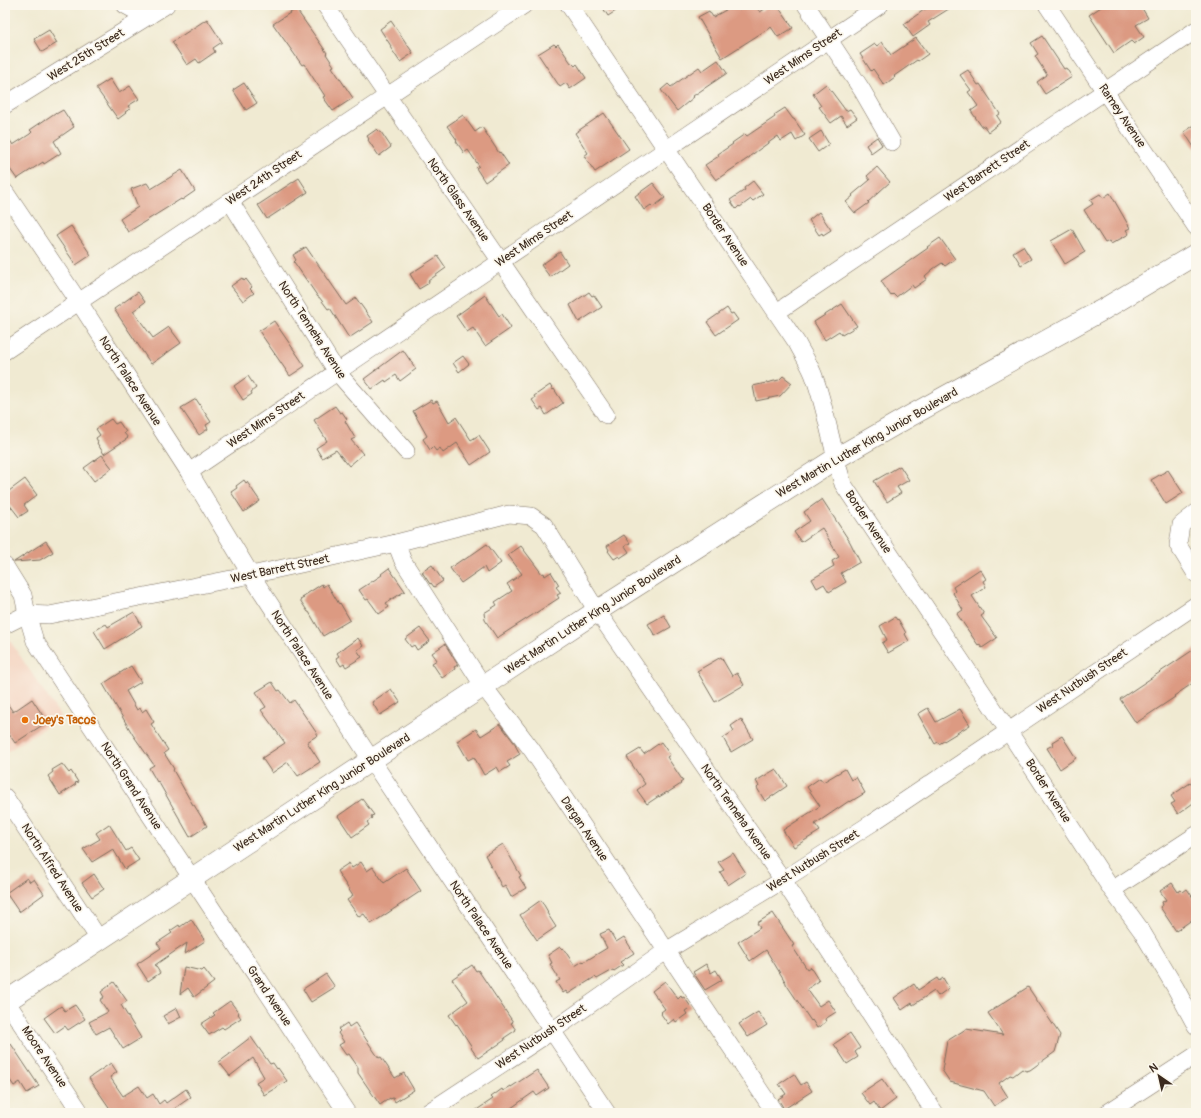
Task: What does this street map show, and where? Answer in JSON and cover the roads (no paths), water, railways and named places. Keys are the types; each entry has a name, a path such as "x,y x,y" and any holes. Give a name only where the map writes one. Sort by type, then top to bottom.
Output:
{"main road":[{"name":"West Martin Luther King Junior Boulevard","path":"6,1001 372,761 597,611 835,459 1104,309 1196,254"}],"street":[{"path":"125,5 149,16"},
{"name":"West 25th Street","path":"5,105 166,5"},
{"name":"North Glass Avenue","path":"325,5 606,415"},
{"name":"West 24th Street","path":"5,351 524,5"},
{"name":"Border Avenue","path":"569,5 797,343 815,377 826,413 835,459 843,484 1009,732 1112,890 1141,930 1196,1026"},
{"path":"806,5 862,90 892,142"},
{"name":"West Mims Street","path":"189,472 880,5"},
{"name":"Ramey Avenue","path":"1047,5 1196,227"},
{"name":"West Barrett Street","path":"777,312 1196,30"},
{"name":"North Palace Avenue","path":"5,192 79,302 189,472 251,576 372,761 607,1113"},
{"name":"North Tenneha Avenue","path":"230,201 337,372 406,450"},
{"name":"West Barrett Street","path":"27,614 49,615 251,576 396,543 509,514 531,516"},
{"path":"1196,514 1181,525 1178,545 1196,574"},
{"name":"North Tenneha Avenue","path":"531,516 544,525 597,611 783,880 935,1113"},
{"name":"Dargan Avenue","path":"396,543 403,560 484,687 532,750 775,1113"},
{"name":"North Grand Avenue","path":"5,566 23,595 35,641 192,878"},
{"name":"West Nutbush Street","path":"427,1113 552,1031 666,951 783,880 872,823 1196,605"},
{"path":"5,625 27,614"},
{"name":"North Alfred Avenue","path":"5,797 99,939"},
{"path":"1112,890 1196,835"},
{"name":"Grand Avenue","path":"192,878 347,1113"},
{"name":"Moore Avenue","path":"6,1001 82,1113"},
{"path":"1107,1113 1196,1055"}],"place":[{"name":"Joey's Tacos","path":"25,720"}]}
